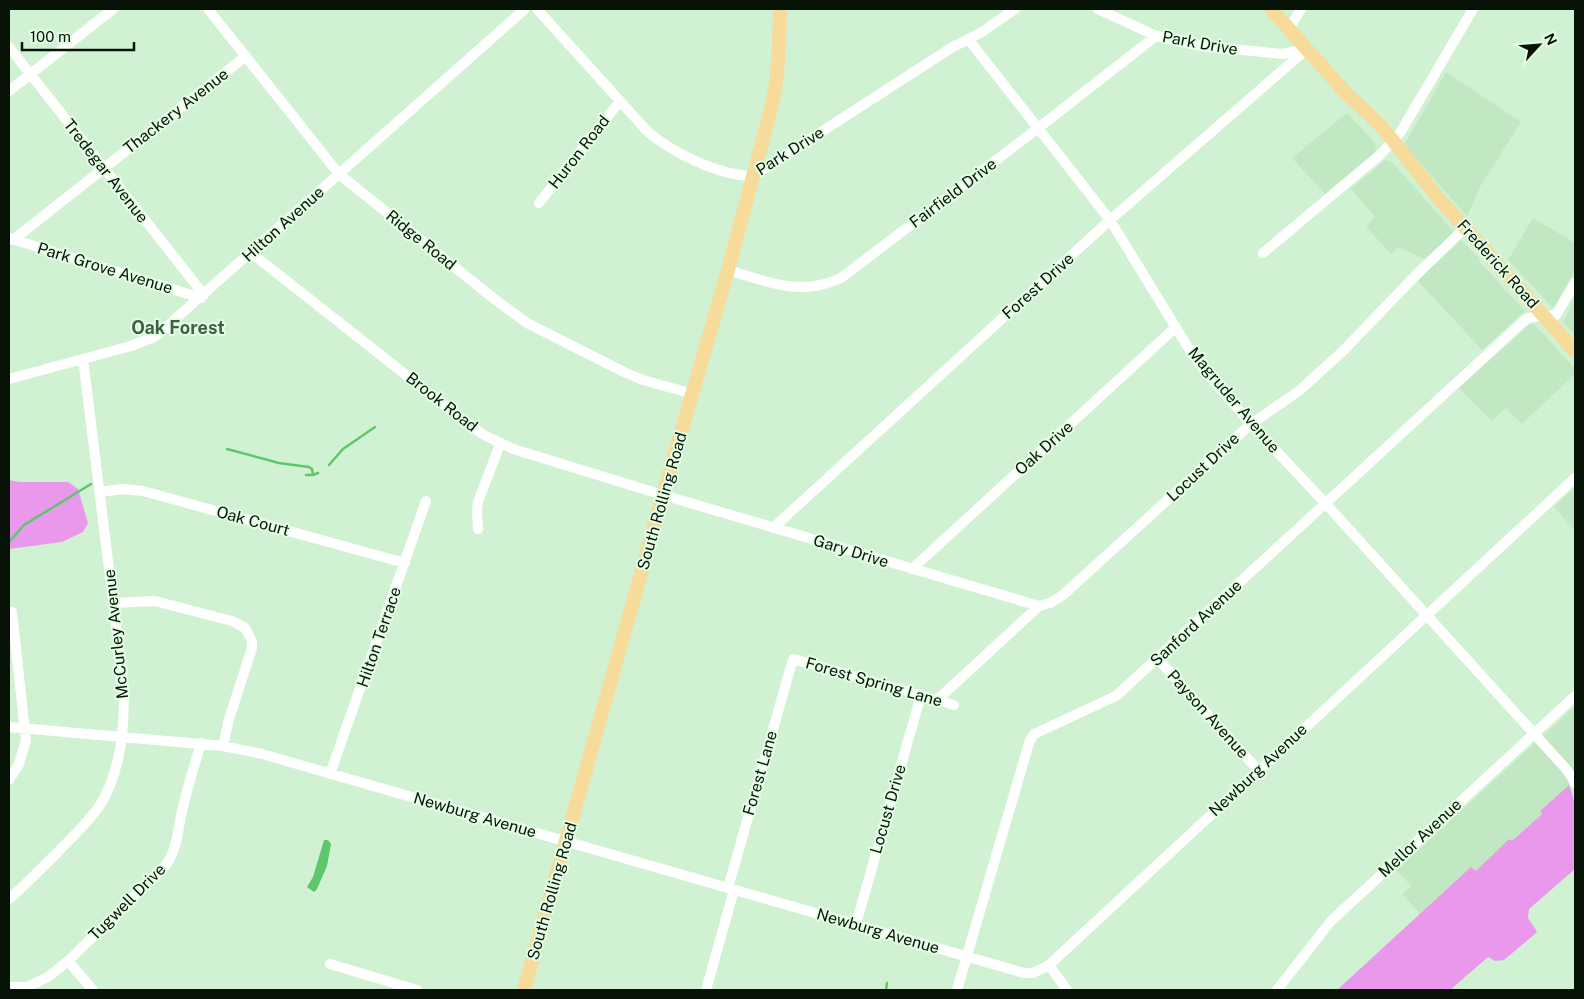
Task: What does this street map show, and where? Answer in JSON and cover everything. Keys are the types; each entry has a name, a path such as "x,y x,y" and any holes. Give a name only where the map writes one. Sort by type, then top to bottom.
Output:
{"main road":[{"name":"South Rolling Road","path":"524,990 728,270 775,92 780,9"},
{"name":"Frederick Road","path":"1271,9 1346,92 1374,119 1390,144 1575,352"}],"street":[{"path":"9,91 113,9"},
{"name":"Ridge Road","path":"208,9 339,174 492,298 527,323 624,372 643,380 693,394"},
{"name":"Hilton Avenue","path":"9,379 132,346 156,336 525,9"},
{"name":"Park Drive","path":"537,9 648,132 662,144 703,164 745,176 753,176 951,48 982,32 1015,9"},
{"name":"Park Drive","path":"1098,9 1156,36 1202,46 1282,54 1307,49"},
{"path":"1289,29 1301,9"},
{"path":"1263,253 1390,144 1409,118 1473,9"},
{"name":"Fairfield Drive","path":"728,270 793,287 814,287 829,284 852,270 1156,36"},
{"name":"Magruder Avenue","path":"968,39 1110,220 1205,371 1251,424 1568,770 1575,783"},
{"name":"Tredegar Avenue","path":"9,47 202,296"},
{"name":"Forest Drive","path":"773,528 1110,220 1307,49"},
{"name":"Thackery Avenue","path":"11,239 246,56"},
{"name":"Huron Road","path":"539,203 620,101"},
{"name":"Locust Drive","path":"937,700 1039,606 1050,603 1063,595 1251,424 1299,391 1343,351 1418,273 1465,228"},
{"name":"Park Grove Avenue","path":"11,239 202,296"},
{"name":"Brook Road","path":"250,252 468,424 500,444 663,495"},
{"name":"Sanford Avenue","path":"957,990 1031,738 1039,731 1116,696 1526,319 1556,315 1575,283"},
{"name":"Oak Drive","path":"912,569 1176,327"},
{"name":"McCurley Avenue","path":"9,899 71,838 100,806 114,775 121,736 124,695 83,359"},
{"path":"478,529 476,510 478,502 500,444"},
{"name":"Newburg Avenue","path":"9,726 201,743 262,754 1024,973 1033,974 1049,965 1575,478"},
{"name":"Oak Court","path":"100,492 127,489 143,491 405,563"},
{"name":"Gary Drive","path":"663,495 1039,606"},
{"name":"Hilton Terrace","path":"330,774 426,501"},
{"path":"114,603 155,601 232,621 245,628 252,641 252,648 229,719 223,746"},
{"path":"9,780 19,764 24,751 26,728 12,612"},
{"name":"Forest Spring Lane","path":"793,658 954,705"},
{"name":"Forest Lane","path":"706,990 731,888 793,658"},
{"name":"Payson Avenue","path":"1157,658 1258,770"},
{"name":"Locust Drive","path":"856,924 921,695"},
{"name":"Mellor Avenue","path":"1277,990 1330,921 1575,696"},
{"name":"Tugwell Drive","path":"9,987 27,987 38,983 68,962 166,865 172,856 182,808 201,743"},
{"path":"68,962 93,990"},
{"path":"330,964 417,990"},
{"path":"1049,965 1067,990"}],"shaded area":[{"path":"1446,72 1521,122 1481,185 1467,216 1404,145"},
{"path":"1347,113 1376,144 1375,152 1325,194 1292,158"},
{"path":"1385,160 1392,162 1454,232 1427,260 1398,247 1391,254 1366,227 1375,217 1351,189"},
{"path":"1533,218 1575,243 1575,270 1554,307 1508,260"},
{"path":"1461,240 1480,259 1462,277 1479,261 1525,311 1482,350 1418,281"},
{"path":"1575,298 1575,335 1563,322"},
{"path":"1532,324 1536,326 1575,369 1575,374 1522,424 1506,408 1492,421 1459,388"},
{"path":"9,480 20,482 68,482 78,489 88,523 83,532 62,542 9,549"},
{"path":"1575,487 1575,531 1554,507"},
{"path":"1575,706 1575,779 1540,811 1542,814 1512,842 1509,840 1476,871 1472,867 1420,914 1402,894 1411,886 1397,870"},
{"path":"1569,785 1576,815 1575,869 1529,909 1528,918 1536,933 1504,960 1495,961 1488,957 1450,990 1337,990 1471,867 1476,871 1509,839 1512,841 1542,814 1540,811"},
{"path":"324,840 328,840 331,844 327,866 314,892 307,887 313,877"}],"waterway":[{"path":"329,465 343,449 375,427"},
{"path":"227,449 279,463 309,467 312,469 313,475"},
{"path":"306,475 318,473"},
{"path":"9,542 24,525 91,484"},
{"path":"886,990 887,983"}],"district":[{"name":"Oak Forest","path":"178,327"}]}
